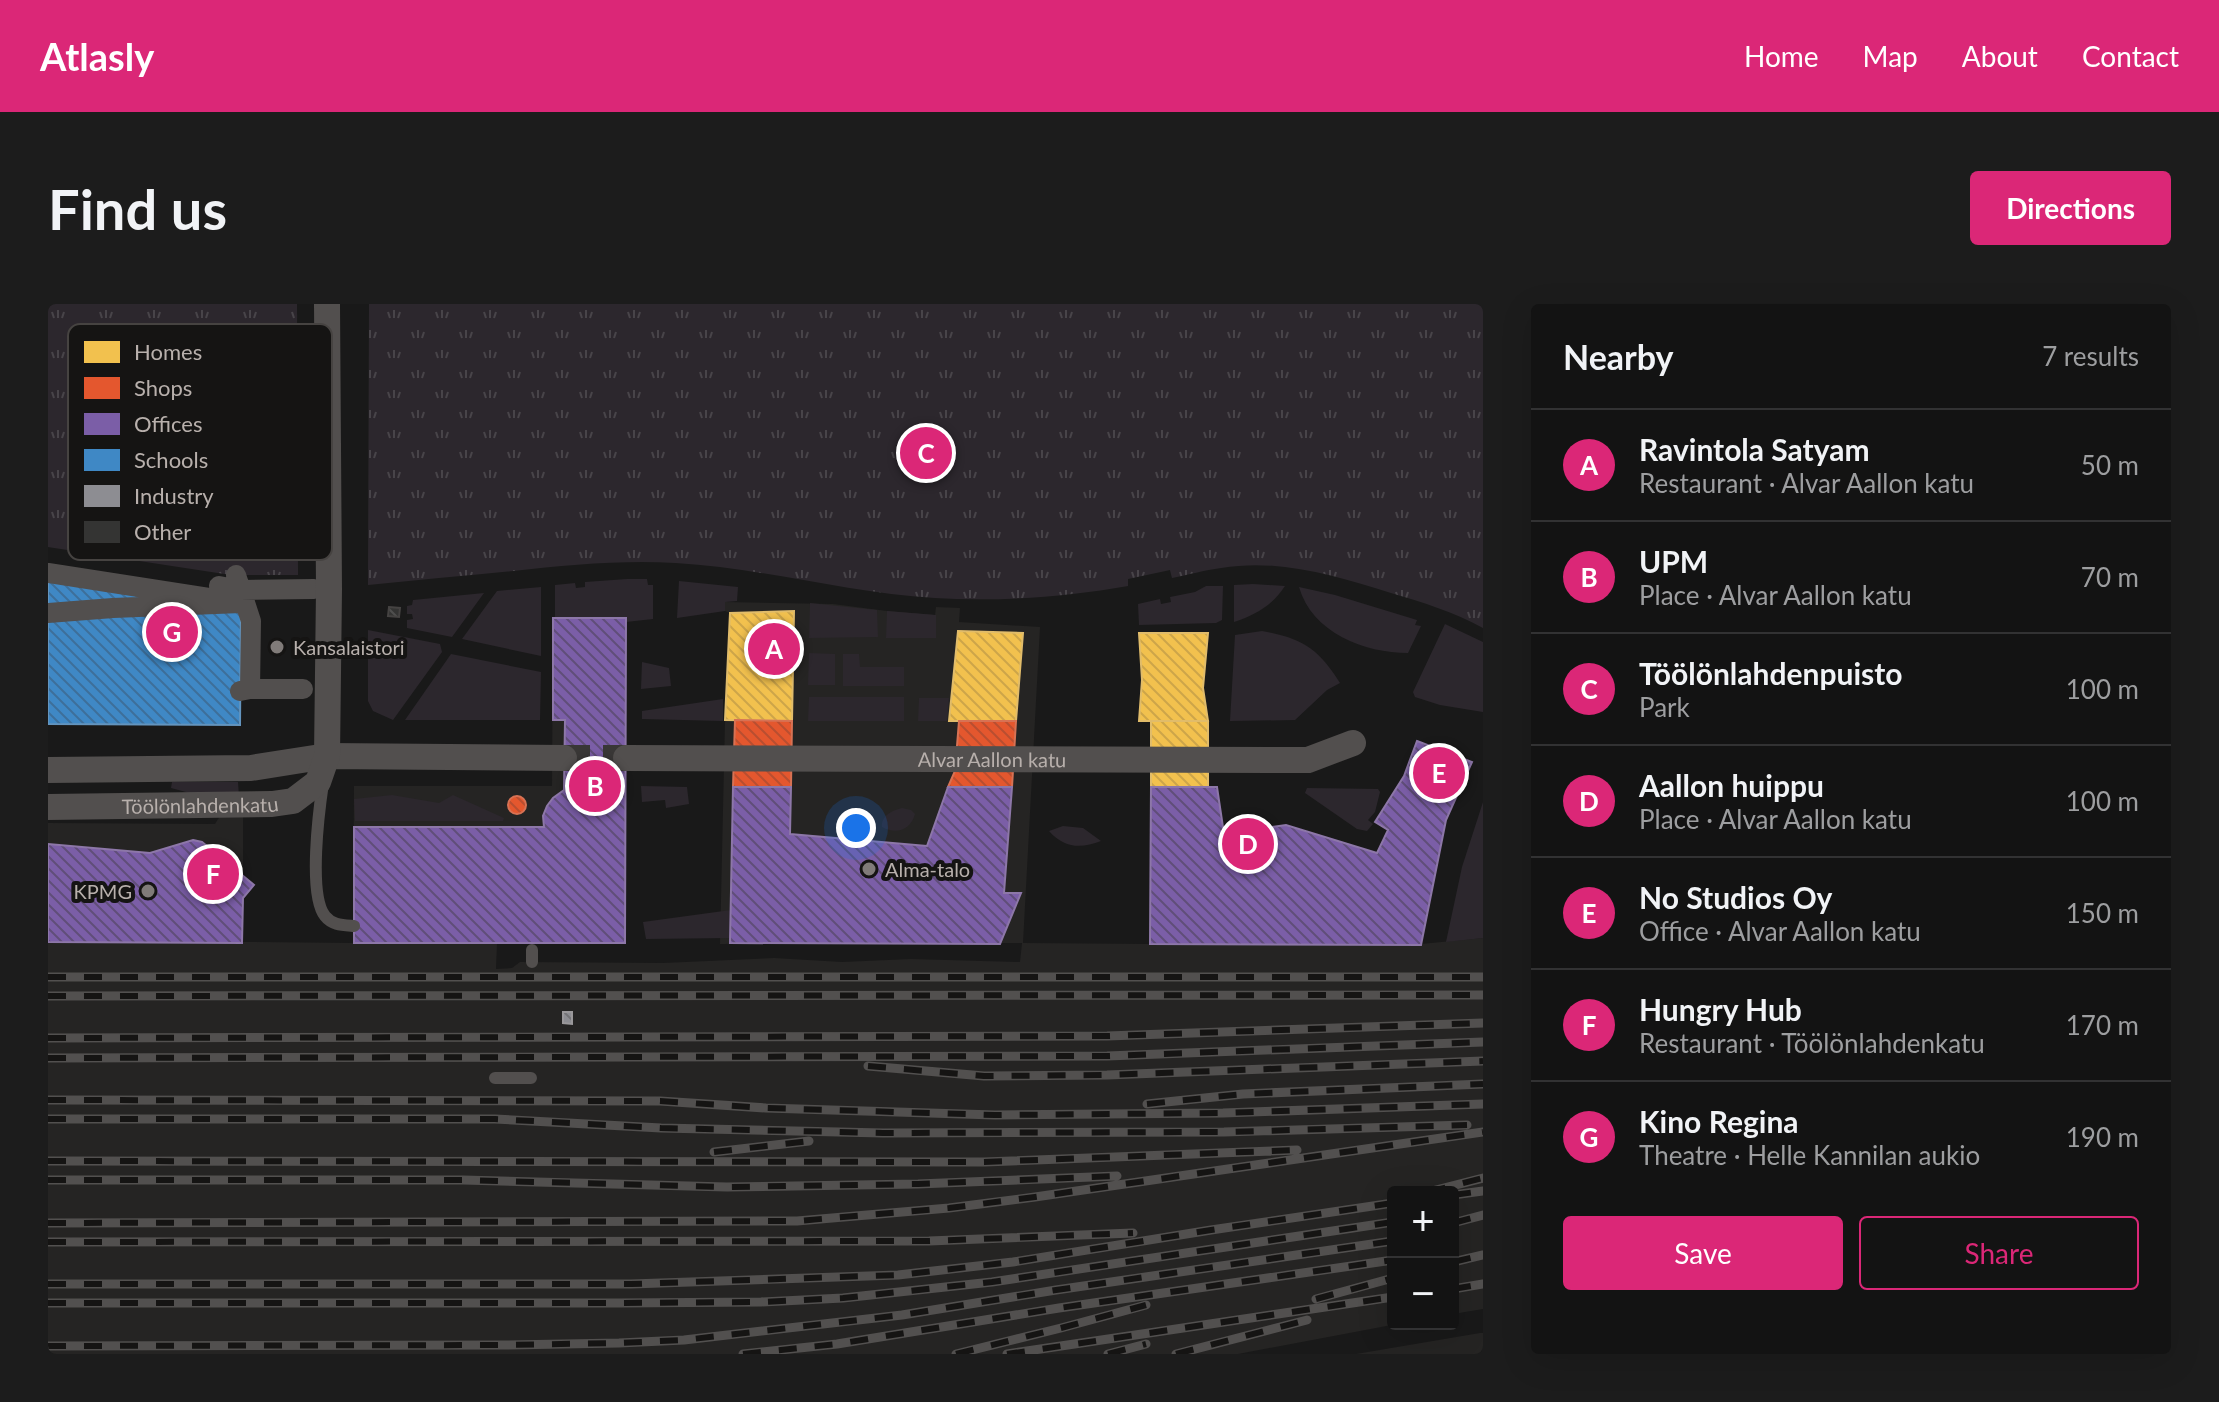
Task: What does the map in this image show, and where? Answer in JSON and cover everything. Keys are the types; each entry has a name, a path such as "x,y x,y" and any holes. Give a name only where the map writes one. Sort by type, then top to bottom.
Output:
{"street":[{"name":"Töölönlahdenkatu","path":"327,304 327,324"},
{"path":"48,560 314,589"},
{"name":"Töölönlahdenkatu","path":"48,807 272,804 293,801 318,782 327,756 329,560"},
{"path":"48,573 241,603 48,613"},
{"path":"238,582 251,621 245,690 303,689"},
{"name":"Alvar Aallon katu","path":"626,758 1308,760 1353,743"},
{"name":"Töölönlahdenkatu","path":"48,770 251,768 327,756"},
{"path":"327,756 564,758"}],"lane":[{"path":"327,756 317,828 317,897 320,908 332,922 354,926"},
{"path":"495,1078 531,1078"}],"shaded area":[{"path":"725,602 833,604 935,615 936,607 960,608 959,622 1040,627 1023,943 1150,944 1151,787 1217,787 1224,834 1286,825 1377,853 1388,830 1375,822 1404,776 1417,741 1472,762 1446,820 1421,944 1483,938 1483,1309 1459,1313 1459,1186 1387,1186 1387,1326 1238,1354 48,1354 48,823 215,824 220,816 243,816 243,942 353,943 354,786 552,786 553,618 626,618 625,943 497,943 496,969 512,968 520,962 663,963 774,958 842,962 911,959 1020,962 1022,943 720,944 730,613 725,611"},
{"path":"1483,1333 1483,1354 1356,1354"}],"green space":[{"path":"48,304 297,304 297,324 68,324 68,550 48,547"},
{"path":"369,304 1483,304 1483,628 1438,608 1349,581 1307,570 1264,565 1221,568 1172,578 1170,570 1128,579 1128,586 1008,599 902,595 741,570 655,562 574,565 368,585"},
{"path":"133,560 298,560 298,575 231,575"},
{"path":"647,579 648,585 653,585 653,619 626,622 626,618 555,618 555,585 575,583 576,588 585,587 585,582"},
{"path":"679,581 738,587 737,601 725,602 725,611 677,618"},
{"path":"1234,585 1285,586 1263,608 1234,622"},
{"path":"1206,586 1223,586 1222,620 1216,623 1139,625 1138,604 1160,599 1161,604 1171,602 1170,597 1195,592"},
{"path":"541,587 541,656 462,639 497,591"},
{"path":"1299,587 1417,620 1415,625 1421,626 1408,653 1358,644 1342,637 1315,617"},
{"path":"484,593 452,637 407,628 407,620 413,619 412,614 407,614 407,606 412,605 413,600"},
{"path":"810,603 877,610 878,637 809,638"},
{"path":"887,611 936,615 936,638 886,638"},
{"path":"1445,624 1483,642 1483,712 1440,705 1415,697 1413,692"},
{"path":"368,630 440,644 442,652 393,720 373,711 368,701"},
{"path":"1262,631 1288,637 1317,653 1340,683 1327,690 1295,720 1230,721 1235,635"},
{"path":"809,653 835,654 835,685 808,685"},
{"path":"451,654 541,672 540,720 405,720"},
{"path":"843,654 859,654 860,667 904,667 904,686 843,686"},
{"path":"642,662 669,668 671,686 641,689"},
{"path":"809,697 904,697 904,721 808,721"},
{"path":"919,698 949,698 947,721 918,721"},
{"path":"723,699 723,721 642,719 642,711"},
{"path":"172,782 238,782 239,796 197,795 171,788"},
{"path":"641,786 687,787 689,804 666,808 665,800 642,802"},
{"path":"1307,788 1378,789 1375,812 1368,820 1373,824 1367,831 1357,829 1305,793"},
{"path":"392,795 439,803 453,795 504,818 503,821 355,821 354,799"},
{"path":"1483,802 1483,938 1446,942 1462,867"},
{"path":"902,808 915,814 910,824 898,831 882,827 888,814"},
{"path":"1063,826 1083,828 1101,841 1080,846 1067,844 1049,831"},
{"path":"731,910 730,938 646,939 643,922"}],"building: Homes":[{"path":"794,611 792,721 725,720 730,613"},
{"path":"958,631 1023,633 1016,721 949,721"},
{"path":"1139,633 1208,633 1203,688 1208,721 1139,721 1142,680"},
{"path":"1151,721 1208,721 1208,787 1151,787"}],"building: Shops":[{"path":"735,720 792,721 791,787 733,787"},
{"path":"959,721 1016,721 1012,787 948,787 955,771"},
{"path":"517,796 526,805 517,814 508,805"}],"building: Offices":[{"path":"553,618 626,618 625,943 354,943 354,827 544,827 543,816 547,806 564,790 565,720 553,720"},
{"path":"1417,741 1472,762 1446,820 1421,945 1150,944 1151,787 1217,787 1224,834 1286,825 1377,853 1388,830 1375,822 1404,776"},
{"name":"Alma-talo","path":"733,787 791,787 790,834 927,846 948,787 1012,787 1004,893 1021,893 1000,944 730,943"},
{"name":"KPMG","path":"193,840 202,842 254,885 243,898 242,943 48,942 48,844 150,853"}],"building: Schools":[{"path":"48,573 241,603 240,725 48,724"}],"building: Industry":[{"path":"563,1012 572,1012 572,1024 563,1023"}],"building: Other":[{"path":"389,607 400,608 399,617 388,616"}],"tunnel":[{"path":"564,758 626,758"}],"railway":[{"path":"48,977 1483,977"},
{"path":"48,996 1483,995"},
{"path":"48,1038 1107,1036 1483,1023"},
{"path":"48,1058 1107,1056 1483,1042"},
{"path":"868,1066 984,1076 1107,1075 1483,1061"},
{"path":"1147,1104 1243,1094 1483,1084"},
{"path":"48,1100 660,1101 766,1108 995,1115 1223,1113 1483,1104"},
{"path":"48,1119 495,1119 661,1128 883,1133 1224,1132 1467,1125"},
{"path":"48,1223 797,1221 1035,1197 1483,1132"},
{"path":"714,1152 809,1141"},
{"path":"48,1161 984,1162 1297,1150"},
{"path":"48,1180 463,1180 727,1187 1117,1176"},
{"path":"1452,1186 1483,1178"},
{"path":"1459,1194 1483,1191"},
{"path":"48,1284 631,1284 898,1275 1013,1262 1387,1204"},
{"path":"1459,1221 1483,1215"},
{"path":"48,1303 619,1303 843,1298 992,1282 1387,1223"},
{"path":"48,1242 929,1241 1133,1233"},
{"path":"48,1346 504,1345 684,1340 902,1315 1387,1242"},
{"path":"1459,1261 1483,1255"},
{"path":"743,1354 837,1344 1059,1308 1387,1261"},
{"path":"1316,1299 1387,1280"},
{"path":"1459,1288 1483,1284"},
{"path":"1007,1354 1387,1298"},
{"path":"956,1354 1146,1305"},
{"path":"1176,1354 1307,1320"},
{"path":"1108,1354 1146,1344"}],"place":[{"name":"Töölönlahdenpuisto","path":"926,453"},
{"name":"Kino Regina","path":"172,632"},
{"name":"Kansalaistori","path":"277,647"},
{"name":"Ravintola Satyam","path":"774,649"},
{"name":"No Studios Oy","path":"1439,773"},
{"name":"UPM","path":"595,786"},
{"name":"Aallon huippu","path":"1248,844"},
{"name":"Alma-talo","path":"869,869"},
{"name":"Hungry Hub","path":"213,874"},
{"name":"KPMG","path":"148,891"}]}
